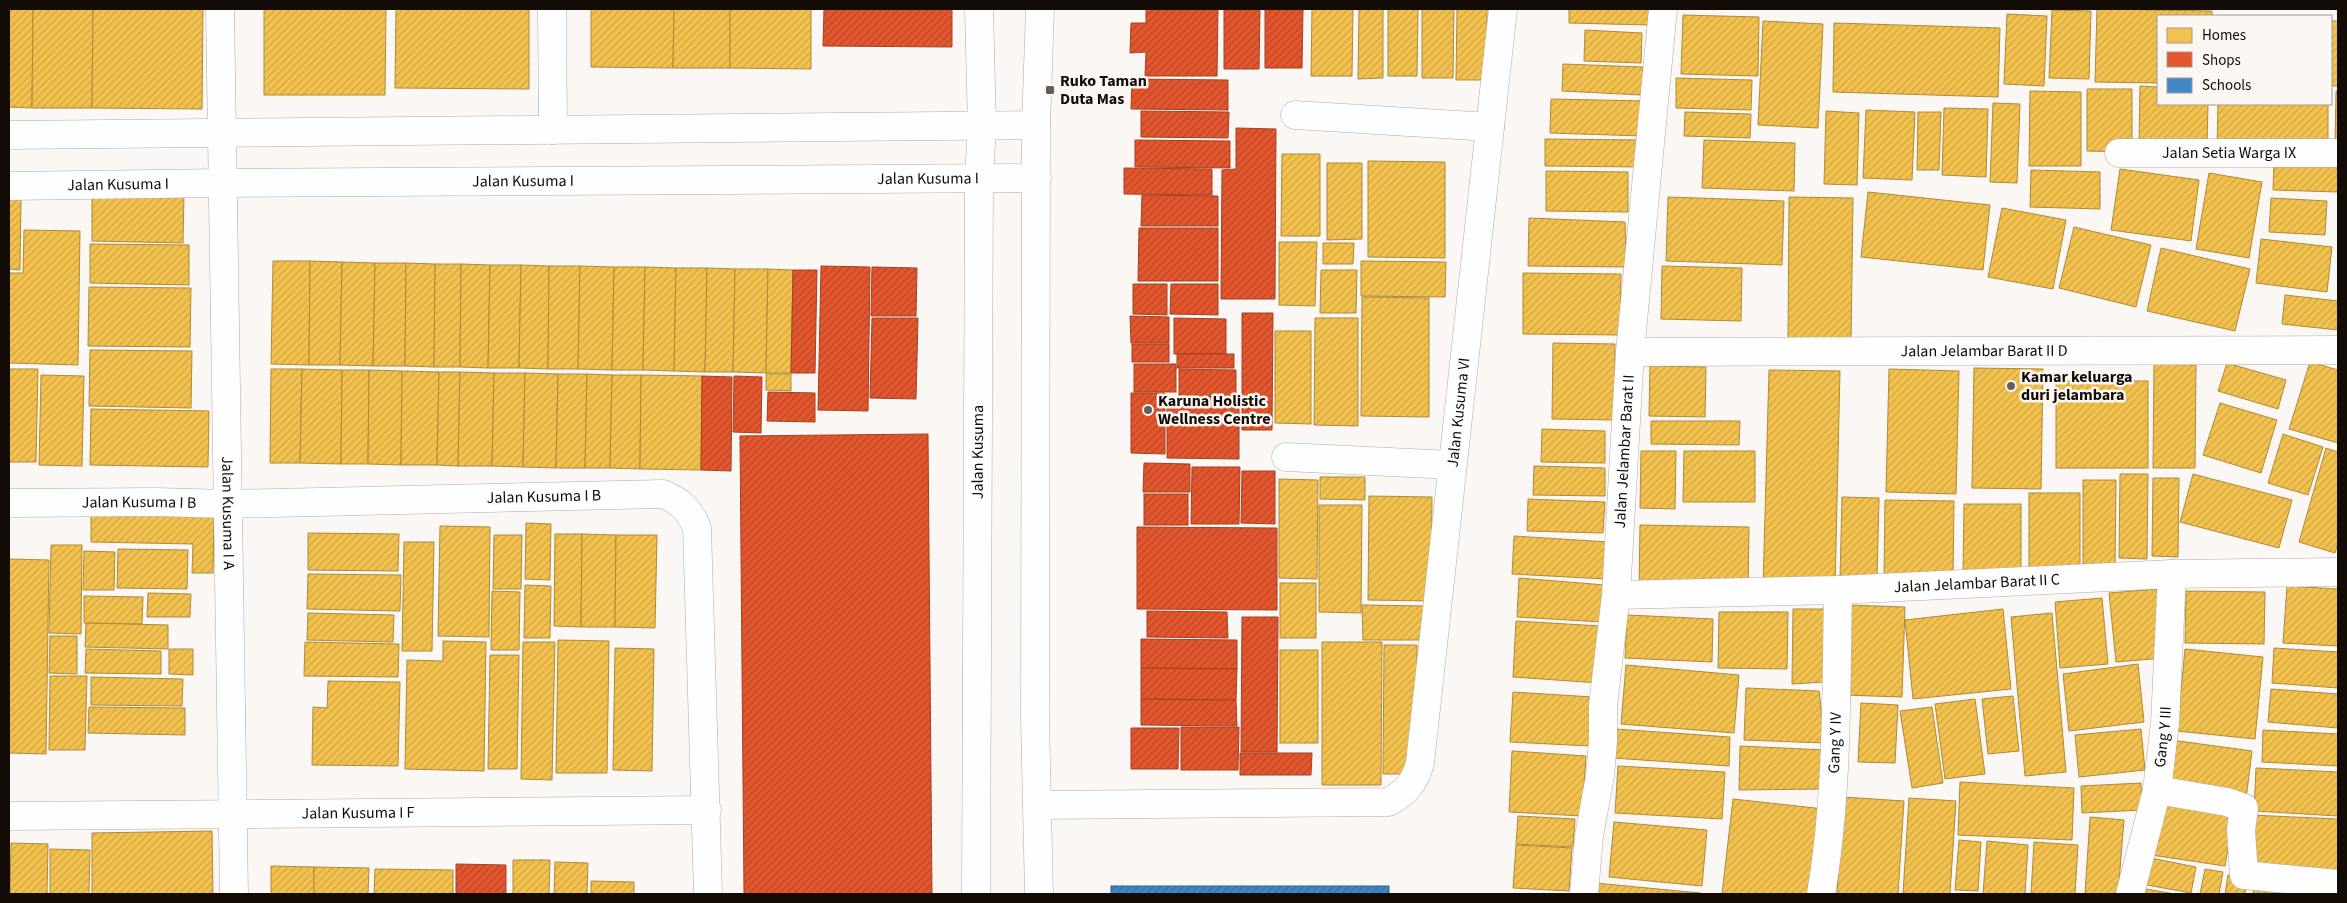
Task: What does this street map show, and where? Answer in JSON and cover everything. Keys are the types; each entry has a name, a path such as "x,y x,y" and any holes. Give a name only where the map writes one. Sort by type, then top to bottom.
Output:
{"street":[{"name":"Jalan Kusuma I A","path":"220,9 234,894"},
{"path":"552,9 553,130"},
{"name":"Jalan Kusuma","path":"976,894 979,178 982,126 979,9"},
{"path":"1040,9 1036,125 1035,718 1040,894"},
{"name":"Jalan Kusuma VI","path":"1037,805 1388,802 1402,795 1416,778 1420,763 1503,9"},
{"name":"Jalan Jelambar Barat II","path":"1584,894 1589,836 1600,776 1603,741 1603,705 1616,594 1630,352 1664,9"},
{"path":"1295,115 1490,127"},
{"path":"9,135 1036,125"},
{"name":"Jalan Setia Warga IX","path":"2119,154 2338,153"},
{"name":"Jalan Kusuma I","path":"9,186 222,182 1037,178"},
{"name":"Jalan Jelambar Barat II D","path":"1630,352 2338,350"},
{"path":"1286,457 1452,465"},
{"name":"Jalan Kusuma I B","path":"9,503 156,502 227,504 662,494 674,499 692,515 697,528 707,810 708,894"},
{"name":"Jalan Jelambar Barat II C","path":"1616,594 1838,590 2172,574 2338,572"},
{"name":"Gang Y III","path":"2130,894 2157,790 2165,722 2172,574"},
{"name":"Gang Y IV","path":"1821,894 1827,859 1834,780 1838,590"},
{"path":"2157,790 2227,802 2244,808 2241,830 2244,875 2338,884"},
{"name":"Jalan Kusuma I F","path":"9,816 707,810"}],"building: Homes":[{"path":"9,9 33,9 32,108 9,107"},
{"path":"33,9 93,9 92,108 32,108"},
{"path":"93,9 203,9 202,109 92,108"},
{"path":"264,9 386,9 385,95 264,95"},
{"path":"396,9 529,9 529,89 395,88"},
{"path":"591,9 674,9 673,68 591,67"},
{"path":"674,9 730,9 730,68 673,68"},
{"path":"730,9 811,9 811,69 730,68"},
{"path":"1312,9 1353,9 1352,76 1311,76"},
{"path":"1359,9 1383,9 1383,78 1358,79"},
{"path":"1388,9 1418,9 1417,76 1388,76"},
{"path":"1422,9 1454,9 1453,78 1422,78"},
{"path":"1457,9 1487,9 1486,80 1456,80"},
{"path":"1569,9 1649,9 1648,25 1569,23"},
{"path":"2097,9 2212,11 2212,15 2157,15 2157,83 2095,82"},
{"path":"2052,10 2091,11 2089,79 2049,78"},
{"path":"2007,14 2047,16 2044,86 2004,84"},
{"path":"1683,15 1759,17 1758,76 1681,74"},
{"path":"1763,21 1823,24 1818,128 1758,125"},
{"path":"2332,21 2338,21 2338,86 2332,86"},
{"path":"1834,23 2000,28 1998,97 1833,92"},
{"path":"1585,30 1642,33 1641,63 1584,61"},
{"path":"1563,64 1643,67 1642,95 1562,91"},
{"path":"1676,78 1752,80 1751,110 1676,108"},
{"path":"2140,86 2157,87 2157,105 2208,105 2207,147 2139,146"},
{"path":"2087,89 2132,89 2132,152 2087,151"},
{"path":"2030,91 2081,92 2081,166 2029,166"},
{"path":"2336,91 2338,91 2338,144 2335,144"},
{"path":"1551,99 1645,101 1643,136 1550,133"},
{"path":"1993,103 2020,104 2017,183 1990,182"},
{"path":"2218,105 2328,105 2328,148 2217,147"},
{"path":"1944,108 1988,109 1986,177 1942,175"},
{"path":"1866,110 1915,112 1912,180 1863,178"},
{"path":"1826,111 1859,113 1857,185 1824,184"},
{"path":"1685,112 1751,114 1750,138 1684,136"},
{"path":"1918,112 1941,112 1939,170 1917,170"},
{"path":"1545,139 1643,140 1642,167 1545,166"},
{"path":"1704,140 1795,143 1794,191 1702,188"},
{"path":"1282,154 1320,154 1320,236 1281,236"},
{"path":"1368,161 1445,162 1445,258 1368,257"},
{"path":"1327,163 1362,163 1362,239 1327,240"},
{"path":"2274,163 2338,164 2338,192 2273,190"},
{"path":"2120,169 2199,180 2191,241 2111,230"},
{"path":"2031,170 2100,172 2100,209 2030,207"},
{"path":"1546,171 1628,172 1628,212 1546,211"},
{"path":"2209,173 2262,182 2249,258 2196,249"},
{"path":"1868,192 1990,205 1983,270 1861,257"},
{"path":"92,193 184,195 183,243 92,241"},
{"path":"1668,197 1784,201 1782,265 1666,261"},
{"path":"1789,197 1853,198 1851,343 1788,341"},
{"path":"2271,198 2327,201 2325,235 2269,232"},
{"path":"9,199 21,199 20,270 9,269"},
{"path":"2002,208 2066,220 2053,289 1988,277"},
{"path":"1529,218 1625,222 1627,267 1528,266"},
{"path":"2074,227 2151,245 2136,307 2059,288"},
{"path":"24,230 80,231 78,365 9,363 9,273 23,273"},
{"path":"2261,239 2332,247 2327,292 2256,283"},
{"path":"1279,242 1317,242 1315,306 1279,305"},
{"path":"1323,243 1354,243 1353,264 1323,264"},
{"path":"90,244 189,245 189,285 90,283"},
{"path":"2161,248 2250,269 2235,331 2147,311"},
{"path":"273,261 310,261 309,365 271,364"},
{"path":"310,261 342,262 340,365 309,365"},
{"path":"1361,261 1446,262 1445,297 1361,296"},
{"path":"342,262 375,263 373,366 340,365"},
{"path":"375,263 406,263 405,366 373,366"},
{"path":"406,263 435,264 434,367 405,366"},
{"path":"435,264 461,264 460,367 434,367"},
{"path":"461,264 490,265 488,368 460,367"},
{"path":"490,265 521,265 519,368 488,368"},
{"path":"521,265 549,266 548,369 519,368"},
{"path":"549,266 580,266 578,369 548,369"},
{"path":"580,266 614,267 612,370 578,369"},
{"path":"1662,266 1742,268 1741,321 1661,319"},
{"path":"614,267 645,267 643,370 612,370"},
{"path":"645,267 676,268 674,371 643,370"},
{"path":"676,268 707,268 705,372 674,371"},
{"path":"707,268 735,269 733,372 705,372"},
{"path":"735,269 768,269 766,373 733,372"},
{"path":"768,269 793,270 791,373 766,373"},
{"path":"1321,270 1357,270 1356,313 1320,313"},
{"path":"1523,273 1621,274 1620,335 1523,334"},
{"path":"89,287 191,288 190,347 88,346"},
{"path":"2285,295 2338,301 2338,330 2282,324"},
{"path":"1362,297 1429,298 1429,417 1361,416"},
{"path":"1315,318 1358,318 1358,426 1314,425"},
{"path":"1275,331 1311,331 1311,424 1275,423"},
{"path":"1553,343 1615,344 1614,420 1552,419"},
{"path":"90,350 192,351 191,408 89,406"},
{"path":"2310,362 2338,370 2338,443 2289,429"},
{"path":"2227,363 2286,380 2278,409 2218,391"},
{"path":"2154,364 2196,365 2195,468 2153,468"},
{"path":"1650,366 1706,367 1705,417 1649,416"},
{"path":"1974,368 2043,369 2041,489 1972,488"},
{"path":"9,369 38,369 36,462 9,462"},
{"path":"271,369 302,369 300,463 270,463"},
{"path":"302,369 342,370 341,464 300,463"},
{"path":"1889,369 1959,371 1956,494 1886,492"},
{"path":"342,370 369,370 368,464 341,464"},
{"path":"369,370 402,371 401,465 368,464"},
{"path":"1769,370 1840,371 1835,589 1763,588"},
{"path":"402,371 439,372 437,465 401,465"},
{"path":"439,372 460,372 458,466 437,465"},
{"path":"460,372 494,373 492,466 458,466"},
{"path":"494,373 525,373 523,467 492,466"},
{"path":"525,373 558,374 556,468 523,467"},
{"path":"558,374 587,374 585,468 556,468"},
{"path":"587,374 612,375 610,468 585,468"},
{"path":"766,374 791,374 791,391 766,390"},
{"path":"41,375 84,376 82,466 39,465"},
{"path":"612,375 641,375 640,469 610,468"},
{"path":"641,375 702,376 701,470 640,469"},
{"path":"2056,381 2148,381 2148,468 2056,468"},
{"path":"2220,403 2277,420 2261,473 2203,455"},
{"path":"91,409 209,411 208,467 90,465"},
{"path":"1651,421 1740,421 1739,445 1651,444"},
{"path":"1542,429 1605,431 1605,463 1541,462"},
{"path":"2283,434 2323,447 2308,495 2268,483"},
{"path":"2326,448 2338,452 2338,543 2335,553 2299,542"},
{"path":"1641,451 1676,451 1675,509 1640,508"},
{"path":"1684,451 1755,451 1755,502 1683,502"},
{"path":"1534,466 1605,468 1605,496 1533,495"},
{"path":"2120,474 2148,474 2147,559 2119,558"},
{"path":"2193,474 2292,500 2279,548 2180,522"},
{"path":"1320,477 1365,477 1365,500 1320,499"},
{"path":"2153,478 2179,478 2178,557 2152,556"},
{"path":"1279,479 1318,480 1317,579 1279,578"},
{"path":"2083,480 2116,480 2115,569 2083,570"},
{"path":"2029,493 2080,493 2080,567 2029,567"},
{"path":"1369,496 1432,497 1431,601 1368,600"},
{"path":"1842,497 1879,498 1877,579 1840,579"},
{"path":"1528,499 1605,502 1603,533 1527,531"},
{"path":"1885,500 1954,501 1953,579 1884,579"},
{"path":"1964,504 2021,504 2021,574 1963,574"},
{"path":"1319,505 1362,505 1361,613 1319,612"},
{"path":"91,514 214,516 213,573 192,573 193,544 91,542"},
{"path":"526,523 551,524 550,580 525,579"},
{"path":"1640,525 1749,527 1748,592 1639,590"},
{"path":"440,526 490,527 489,637 438,636"},
{"path":"308,533 399,534 398,571 308,570"},
{"path":"555,534 582,534 581,627 554,626"},
{"path":"582,534 616,535 615,627 581,627"},
{"path":"494,535 522,535 521,589 493,589"},
{"path":"616,535 657,535 655,628 615,627"},
{"path":"1514,536 1608,542 1606,579 1512,574"},
{"path":"404,542 434,542 432,651 402,651"},
{"path":"51,545 82,545 81,634 49,633"},
{"path":"118,549 188,550 187,589 117,588"},
{"path":"84,551 115,552 114,590 83,590"},
{"path":"9,559 49,560 46,754 9,753"},
{"path":"308,574 401,575 400,611 307,609"},
{"path":"1519,578 1605,585 1602,622 1517,617"},
{"path":"1280,583 1316,583 1316,638 1280,638"},
{"path":"525,585 551,586 550,638 524,638"},
{"path":"2287,586 2338,589 2338,646 2283,643"},
{"path":"2157,589 2164,658 2116,662 2109,593"},
{"path":"492,591 520,592 519,650 491,650"},
{"path":"2186,591 2265,592 2264,644 2185,643"},
{"path":"148,593 191,594 190,617 147,617"},
{"path":"84,596 143,597 142,624 84,623"},
{"path":"2102,598 2108,664 2060,668 2055,602"},
{"path":"1362,605 1427,606 1427,640 1363,640"},
{"path":"1847,605 1905,607 1902,697 1844,695"},
{"path":"1793,609 1825,609 1824,682 1792,684"},
{"path":"2003,609 2011,689 1913,699 1905,620"},
{"path":"1719,612 1788,612 1787,669 1718,668"},
{"path":"308,613 394,615 393,642 307,640"},
{"path":"2052,613 2066,772 2025,776 2011,617"},
{"path":"1627,615 1713,619 1712,662 1625,658"},
{"path":"1516,621 1600,626 1599,683 1513,677"},
{"path":"86,623 168,625 168,649 85,647"},
{"path":"50,636 77,636 77,674 49,673"},
{"path":"558,640 609,641 607,773 556,773"},
{"path":"443,641 486,642 484,771 405,769 407,660 443,661"},
{"path":"305,642 399,644 398,677 304,676"},
{"path":"523,642 555,642 552,780 521,779"},
{"path":"1322,642 1382,642 1381,785 1322,785"},
{"path":"1384,645 1417,645 1417,774 1383,774"},
{"path":"615,648 654,649 652,771 613,770"},
{"path":"2274,648 2338,652 2338,688 2272,683"},
{"path":"86,649 161,651 161,674 85,673"},
{"path":"169,649 193,649 193,675 169,674"},
{"path":"2185,649 2263,657 2255,739 2177,731"},
{"path":"1280,650 1318,650 1318,743 1280,743"},
{"path":"490,655 519,655 517,769 488,769"},
{"path":"2138,664 2144,722 2069,731 2063,674"},
{"path":"1626,665 1739,675 1734,733 1621,724"},
{"path":"50,676 87,676 85,750 49,750"},
{"path":"91,677 183,679 182,706 91,705"},
{"path":"328,681 400,682 398,766 312,765 313,707 327,708"},
{"path":"1746,688 1819,691 1825,743 1744,740"},
{"path":"2271,689 2338,694 2338,728 2268,722"},
{"path":"1513,692 1593,697 1590,746 1510,742"},
{"path":"2013,696 2019,751 1988,754 1982,699"},
{"path":"1975,699 1985,774 1945,779 1935,704"},
{"path":"1861,703 1898,705 1895,763 1858,762"},
{"path":"89,707 185,708 185,735 88,733"},
{"path":"1932,707 1943,783 1912,788 1900,711"},
{"path":"1615,729 1730,737 1729,766 1613,758"},
{"path":"2141,729 2145,770 2079,777 2075,735"},
{"path":"2263,730 2338,734 2338,766 2262,762"},
{"path":"2171,740 2252,751 2246,799 2165,789"},
{"path":"1740,746 1825,750 1823,789 1739,790"},
{"path":"1512,751 1586,756 1582,816 1509,812"},
{"path":"1618,766 1725,772 1722,819 1615,813"},
{"path":"2256,768 2338,772 2338,816 2254,811"},
{"path":"1960,782 2074,788 2072,840 1958,835"},
{"path":"2141,783 2142,810 2082,813 2081,786"},
{"path":"2160,795 2235,807 2225,866 2151,855"},
{"path":"1843,797 1904,801 1898,894 1837,894"},
{"path":"1909,798 1956,801 1950,894 1903,894"},
{"path":"1733,799 1824,809 1815,894 1722,894"},
{"path":"2250,815 2338,819 2338,871 2248,867"},
{"path":"1518,816 1575,819 1573,847 1516,844"},
{"path":"2090,817 2124,820 2118,894 2085,894"},
{"path":"1614,822 1707,830 1702,886 1609,877"},
{"path":"212,831 213,894 92,894 92,833"},
{"path":"1959,840 1981,842 1978,891 1955,890"},
{"path":"1987,841 2028,845 2025,894 1983,894"},
{"path":"2034,842 2078,845 2075,894 2031,894"},
{"path":"11,843 48,844 47,894 10,894"},
{"path":"1516,845 1572,848 1569,891 1513,888"},
{"path":"50,849 90,850 89,894 50,894"},
{"path":"2141,856 2196,867 2191,893 2136,883"},
{"path":"513,860 550,860 549,894 513,894"},
{"path":"555,862 588,863 587,894 554,894"},
{"path":"271,866 314,867 314,894 271,894"},
{"path":"314,867 369,868 368,894 314,894"},
{"path":"375,869 453,870 453,894 374,894"},
{"path":"2205,869 2223,872 2219,894 2200,894"},
{"path":"2228,875 2248,878 2245,894 2225,894"},
{"path":"591,881 634,882 634,894 591,894"},
{"path":"2254,881 2338,894 2253,894"},
{"path":"1595,883 1700,893 1593,894"},
{"path":"2140,888 2175,894 2138,894"}],"building: Shops":[{"path":"824,9 952,9 952,47 823,46"},
{"path":"1146,9 1218,9 1217,76 1145,76 1146,52 1130,53 1131,23 1146,23"},
{"path":"1224,9 1260,9 1259,69 1224,69"},
{"path":"1265,9 1303,9 1302,68 1265,68"},
{"path":"1132,79 1228,80 1228,110 1131,109"},
{"path":"1141,111 1229,112 1228,138 1141,137"},
{"path":"1236,128 1276,129 1275,299 1221,299 1222,170 1236,169"},
{"path":"1135,140 1230,141 1230,168 1135,167"},
{"path":"1124,168 1212,169 1212,195 1124,194"},
{"path":"1142,195 1218,196 1218,226 1141,226"},
{"path":"1139,228 1218,228 1218,281 1138,281"},
{"path":"821,266 870,267 868,411 818,410"},
{"path":"872,267 917,268 916,316 871,316"},
{"path":"793,270 817,270 815,373 791,373"},
{"path":"1133,284 1167,284 1167,315 1133,314"},
{"path":"1171,284 1218,284 1218,315 1170,314"},
{"path":"1242,313 1273,313 1272,430 1242,430"},
{"path":"1130,316 1169,317 1169,343 1131,343"},
{"path":"872,318 918,318 916,399 870,398"},
{"path":"1174,318 1226,319 1226,354 1174,354"},
{"path":"1132,344 1169,344 1169,362 1132,362"},
{"path":"1177,354 1234,354 1234,368 1177,368"},
{"path":"1134,364 1176,364 1176,392 1134,392"},
{"path":"1179,369 1236,370 1236,397 1179,396"},
{"path":"702,376 732,377 731,471 701,470"},
{"path":"734,376 762,377 761,433 733,432"},
{"path":"768,392 815,393 815,422 767,421"},
{"name":"Karuna Holistic Wellness Centre","path":"1131,393 1165,393 1165,454 1131,453"},
{"path":"1167,397 1239,398 1239,459 1167,458"},
{"path":"928,434 932,894 744,894 740,436"},
{"path":"1144,463 1190,464 1190,492 1143,492"},
{"path":"1192,467 1240,467 1239,524 1191,524"},
{"path":"1242,471 1275,471 1275,524 1241,523"},
{"path":"1144,494 1188,494 1188,525 1144,525"},
{"path":"1137,527 1277,528 1277,610 1137,609"},
{"path":"1147,611 1227,612 1228,638 1147,637"},
{"path":"1242,617 1278,617 1277,752 1241,752"},
{"path":"1141,639 1237,640 1237,669 1141,668"},
{"path":"1141,668 1237,669 1236,700 1141,699"},
{"path":"1141,699 1236,700 1237,726 1141,725"},
{"path":"1181,727 1239,727 1238,770 1181,770"},
{"path":"1131,728 1179,728 1178,769 1131,769"},
{"path":"1240,753 1312,753 1311,775 1240,775"},
{"path":"456,864 506,865 506,894 456,894"}],"building: Schools":[{"path":"1111,886 1389,886 1389,894 1111,894"}],"place":[{"name":"Ruko Taman Duta Mas","path":"1050,90"},
{"name":"Kamar keluarga duri jelambara","path":"2011,386"},
{"name":"Karuna Holistic Wellness Centre","path":"1148,410"}]}
